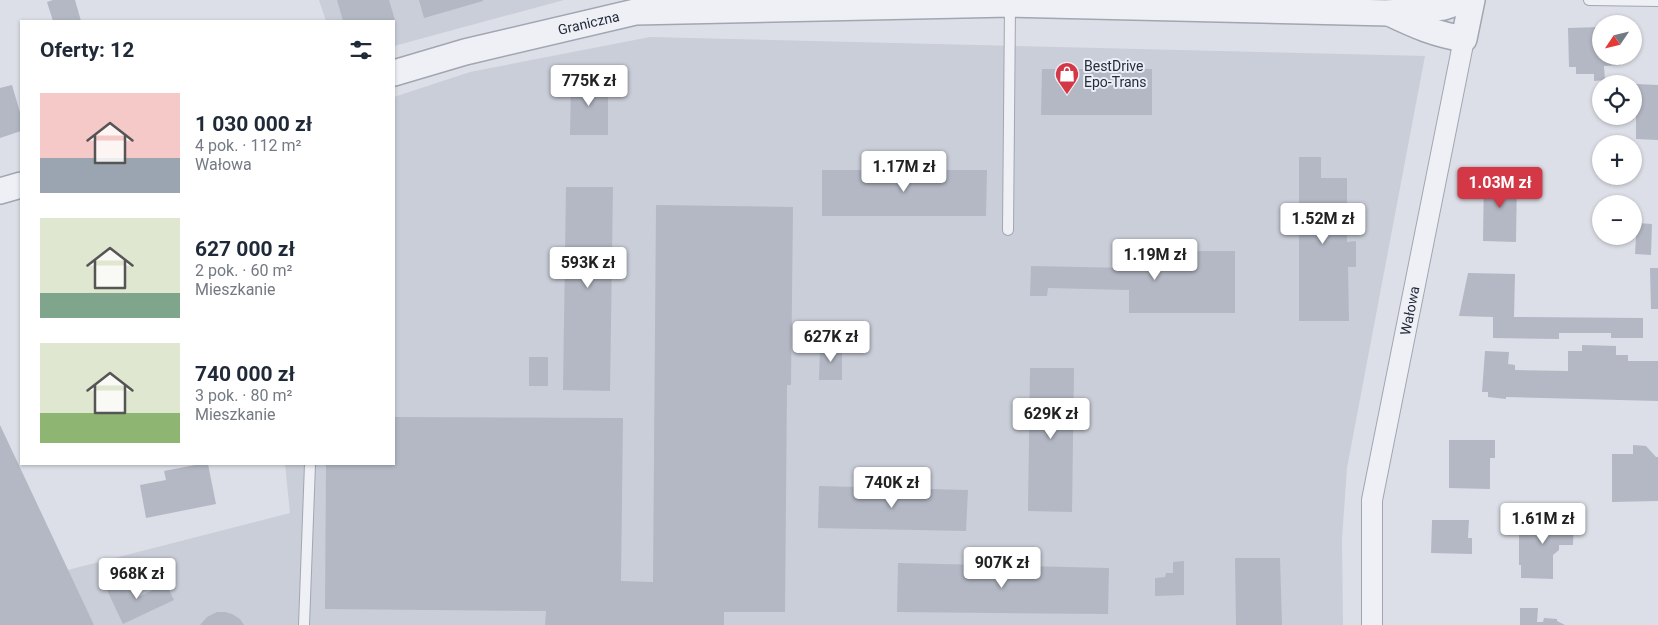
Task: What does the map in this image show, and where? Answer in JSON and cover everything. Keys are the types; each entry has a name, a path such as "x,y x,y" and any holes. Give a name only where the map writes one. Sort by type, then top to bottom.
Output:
{"street":[{"name":"Graniczna","path":"395,73 464,52 635,12 1010,4 1389,13 1444,6 1465,0"},
{"name":"Wałowa","path":"1372,625 1372,500 1472,0"},
{"path":"1389,13 1439,35 1464,39"},
{"path":"0,191 20,185"}],"lane":[{"path":"1589,0 1658,1"},
{"path":"1008,230 1010,4"},
{"path":"304,625 310,465"}],"shaded area":[{"path":"319,0 564,0 395,46 395,20 326,20"},
{"path":"650,37 1425,56 1347,468 1342,539 1343,625 0,625 0,426 56,573 290,513 285,465 395,465 395,97 470,72"}],"building":[{"path":"53,0 75,0 81,20 53,20 47,2"},
{"path":"337,0 389,0 395,20 343,20"},
{"path":"419,0 483,0 483,1 424,18"},
{"path":"1592,27 1592,65 1621,65 1604,66 1605,75 1576,74 1576,67 1569,67 1568,28"},
{"path":"1042,69 1152,69 1152,115 1041,115"},
{"path":"571,79 608,79 608,135 570,135"},
{"path":"1642,84 1658,85 1658,140 1642,139 1642,135 1636,135 1636,125 1642,125"},
{"path":"12,85 20,113 20,131 0,138 0,88"},
{"path":"1299,157 1321,157 1321,178 1347,178 1347,242 1356,241 1356,267 1348,267 1349,321 1299,321"},
{"path":"822,170 987,170 986,216 822,216"},
{"path":"1484,176 1517,176 1516,242 1483,241"},
{"path":"566,187 613,187 610,391 563,390"},
{"path":"656,205 793,207 791,385 787,385 785,612 724,612 724,625 545,625 546,611 325,609 326,465 395,465 395,417 623,418 621,581 653,582"},
{"path":"1642,223 1652,224 1651,255 1635,254 1636,245 1642,245"},
{"path":"1129,251 1235,251 1235,313 1129,313 1129,290 1048,288 1047,296 1030,296 1031,266 1129,268"},
{"path":"1650,268 1658,268 1658,309 1651,309"},
{"path":"1468,273 1515,274 1514,317 1643,318 1643,338 1611,338 1611,333 1559,333 1559,339 1493,338 1493,317 1459,316"},
{"path":"1582,345 1616,346 1616,355 1628,355 1628,361 1658,361 1658,401 1506,397 1506,399 1488,397 1488,392 1482,392 1485,351 1509,352 1508,364 1515,365 1515,370 1568,371 1568,351 1582,351"},
{"path":"820,346 842,346 842,380 819,380"},
{"path":"529,357 548,357 548,386 529,386"},
{"path":"1030,368 1074,368 1072,512 1028,511"},
{"path":"0,425 94,625 0,625"},
{"path":"1449,440 1495,440 1495,458 1490,458 1490,489 1449,488"},
{"path":"1633,445 1646,446 1658,457 1658,501 1612,502 1612,454 1633,454"},
{"path":"195,465 208,465 216,504 146,518 140,485 166,480 164,471"},
{"path":"819,486 968,490 966,531 818,528"},
{"path":"1542,515 1548,515 1551,518 1574,519 1573,545 1559,545 1559,550 1553,555 1553,579 1521,578 1519,531 1522,531 1521,518 1535,519"},
{"path":"1432,520 1469,520 1468,538 1472,538 1472,554 1431,553"},
{"path":"1235,558 1280,558 1282,625 1236,625"},
{"path":"1184,561 1184,595 1155,596 1155,578 1165,577 1166,573 1173,573 1173,562"},
{"path":"898,563 1109,568 1108,614 897,612"},
{"path":"126,579 136,598 166,584 174,600 123,624 106,588"},
{"path":"1520,608 1538,608 1537,622 1543,622 1544,618 1557,619 1557,621 1565,625 1520,625"},
{"path":"217,612 232,614 240,619 244,625 200,625 207,617"}],"place":[{"name":"BestDrive Epo-Trans","path":"1067,95"}]}
